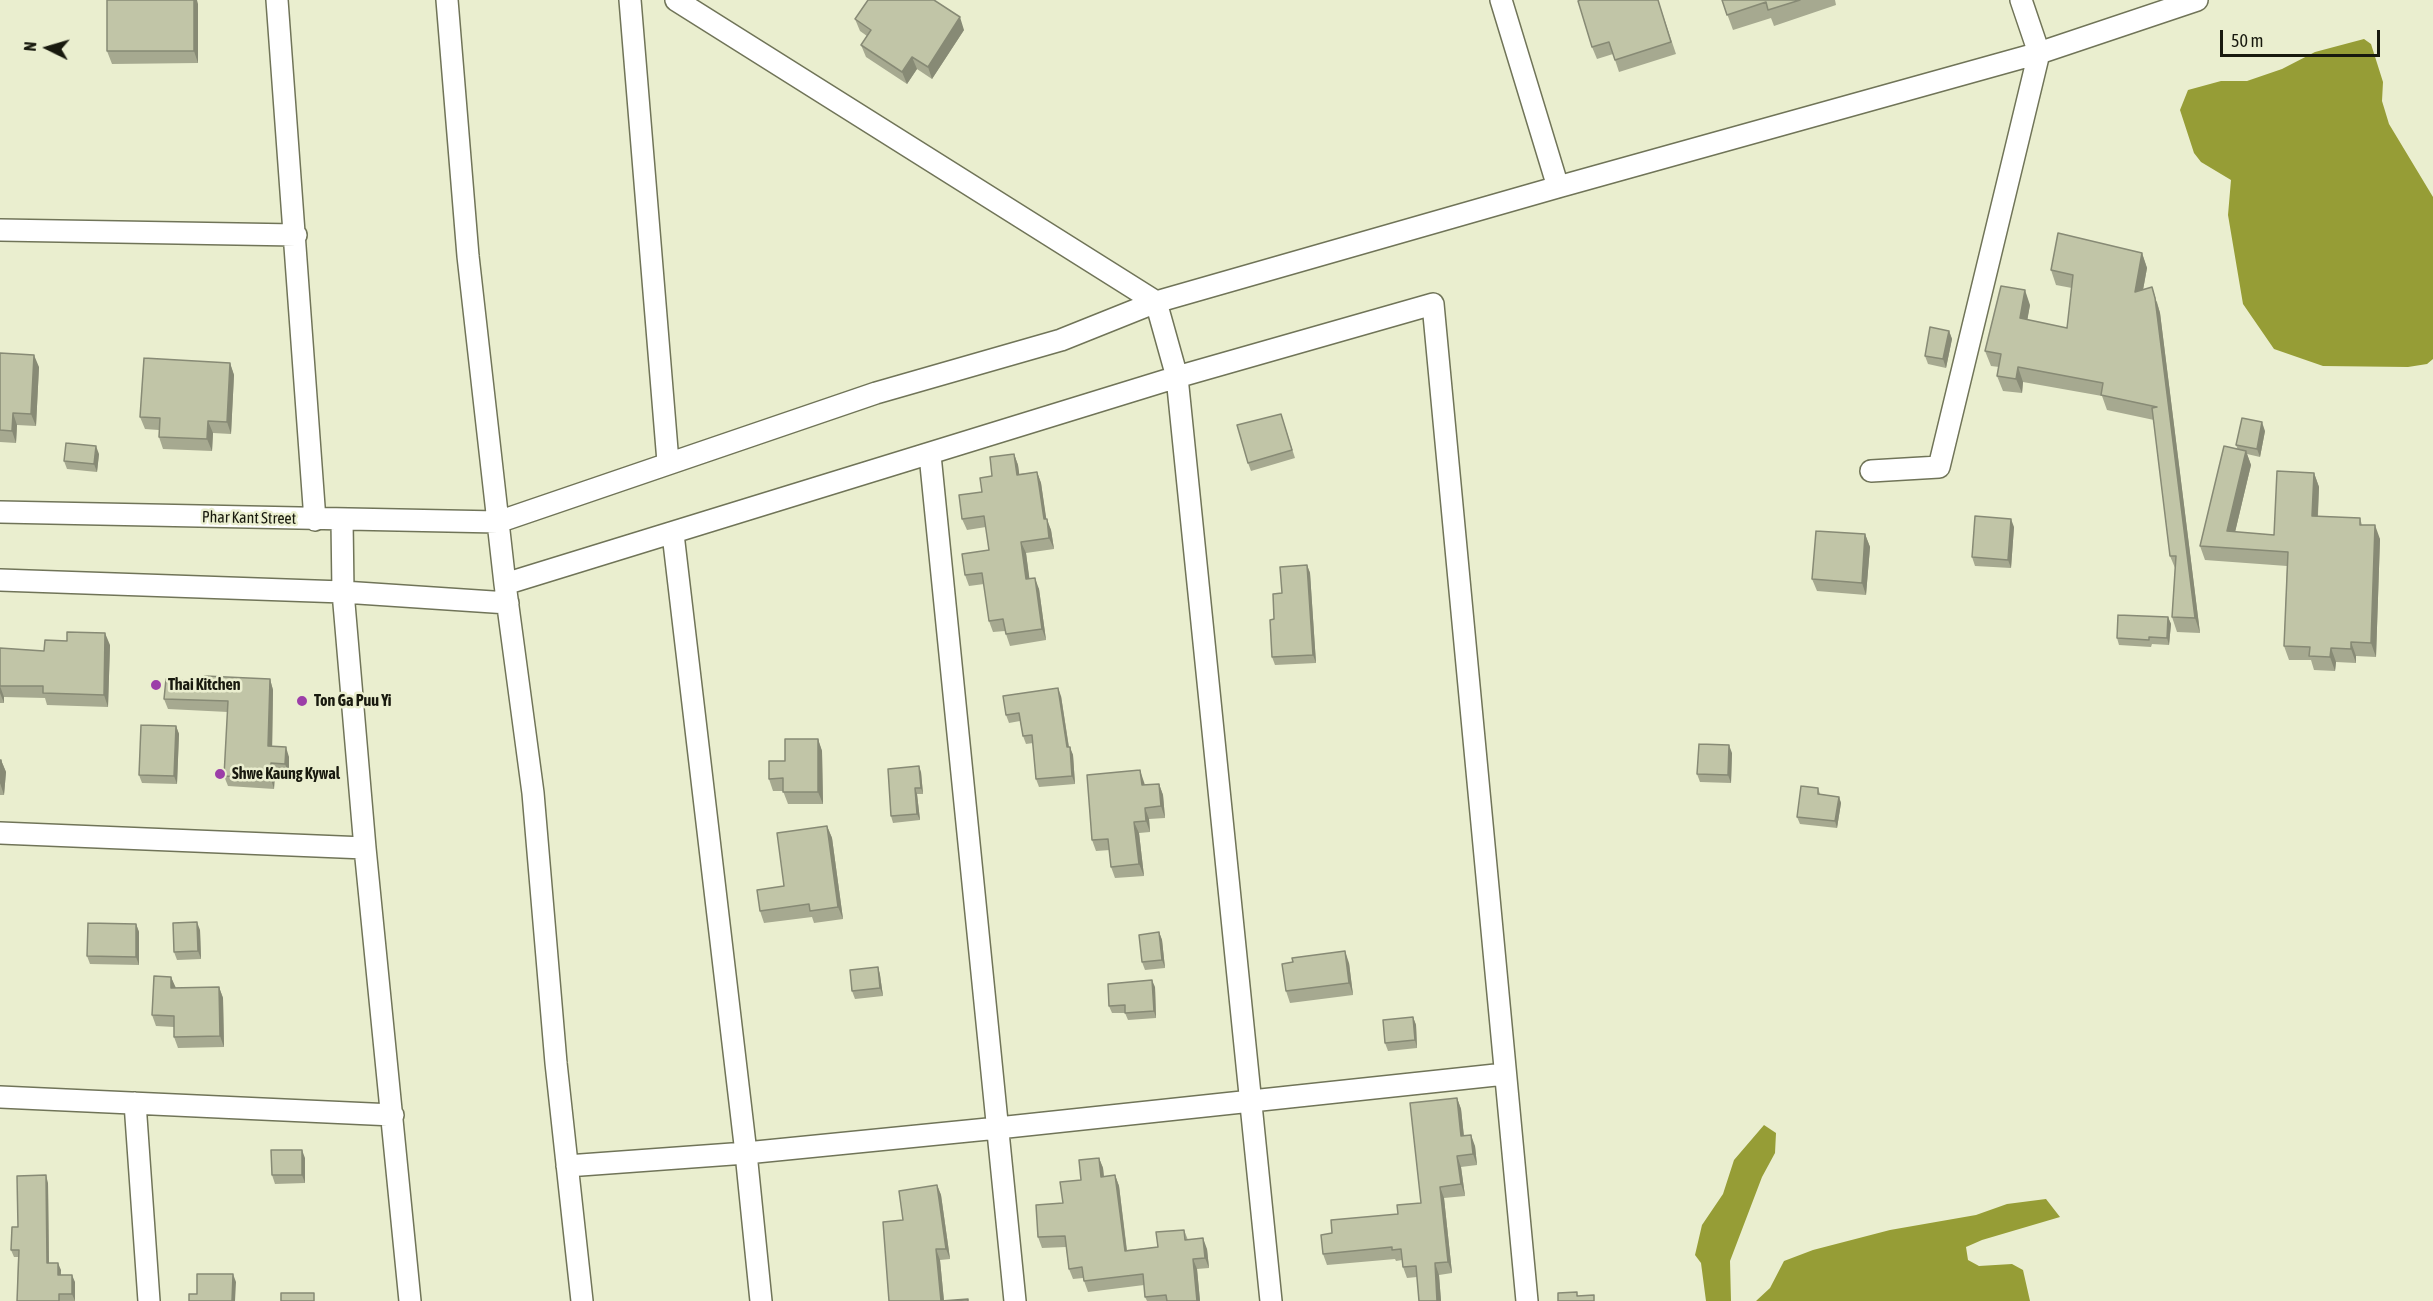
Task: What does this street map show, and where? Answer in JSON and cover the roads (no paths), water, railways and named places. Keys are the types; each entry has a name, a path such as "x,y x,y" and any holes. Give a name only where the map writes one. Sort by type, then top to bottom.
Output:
{"street":[{"path":"278,0 315,520"},
{"path":"447,0 468,256 506,594 533,793 567,1166 582,1301"},
{"path":"630,0 668,462"},
{"path":"676,0 1156,302 1177,377 1271,1301"},
{"path":"1501,0 1558,187"},
{"path":"1871,471 1939,467 2039,54 2021,0"},
{"path":"498,522 668,462 876,393 1061,340 1156,302 1558,187 2039,54 2197,0"},
{"path":"0,230 296,235"},
{"path":"0,580 344,592 506,594 673,534 1177,377 1433,304 1527,1301"},
{"path":"930,455 1016,1301"},
{"name":"Phar Kant Street","path":"0,512 498,522"},
{"path":"342,520 344,592 365,848 410,1301"},
{"path":"673,534 746,1153 761,1301"},
{"path":"0,833 365,848"},
{"path":"567,1166 746,1153 1505,1074"},
{"path":"0,1097 393,1115"},
{"path":"135,1103 149,1301"}],"place":[{"name":"Thai Kitchen","path":"156,685"},
{"name":"Ton Ga Puu Yi","path":"302,701"},
{"name":"Shwe Kaung Kywal","path":"220,774"}]}
